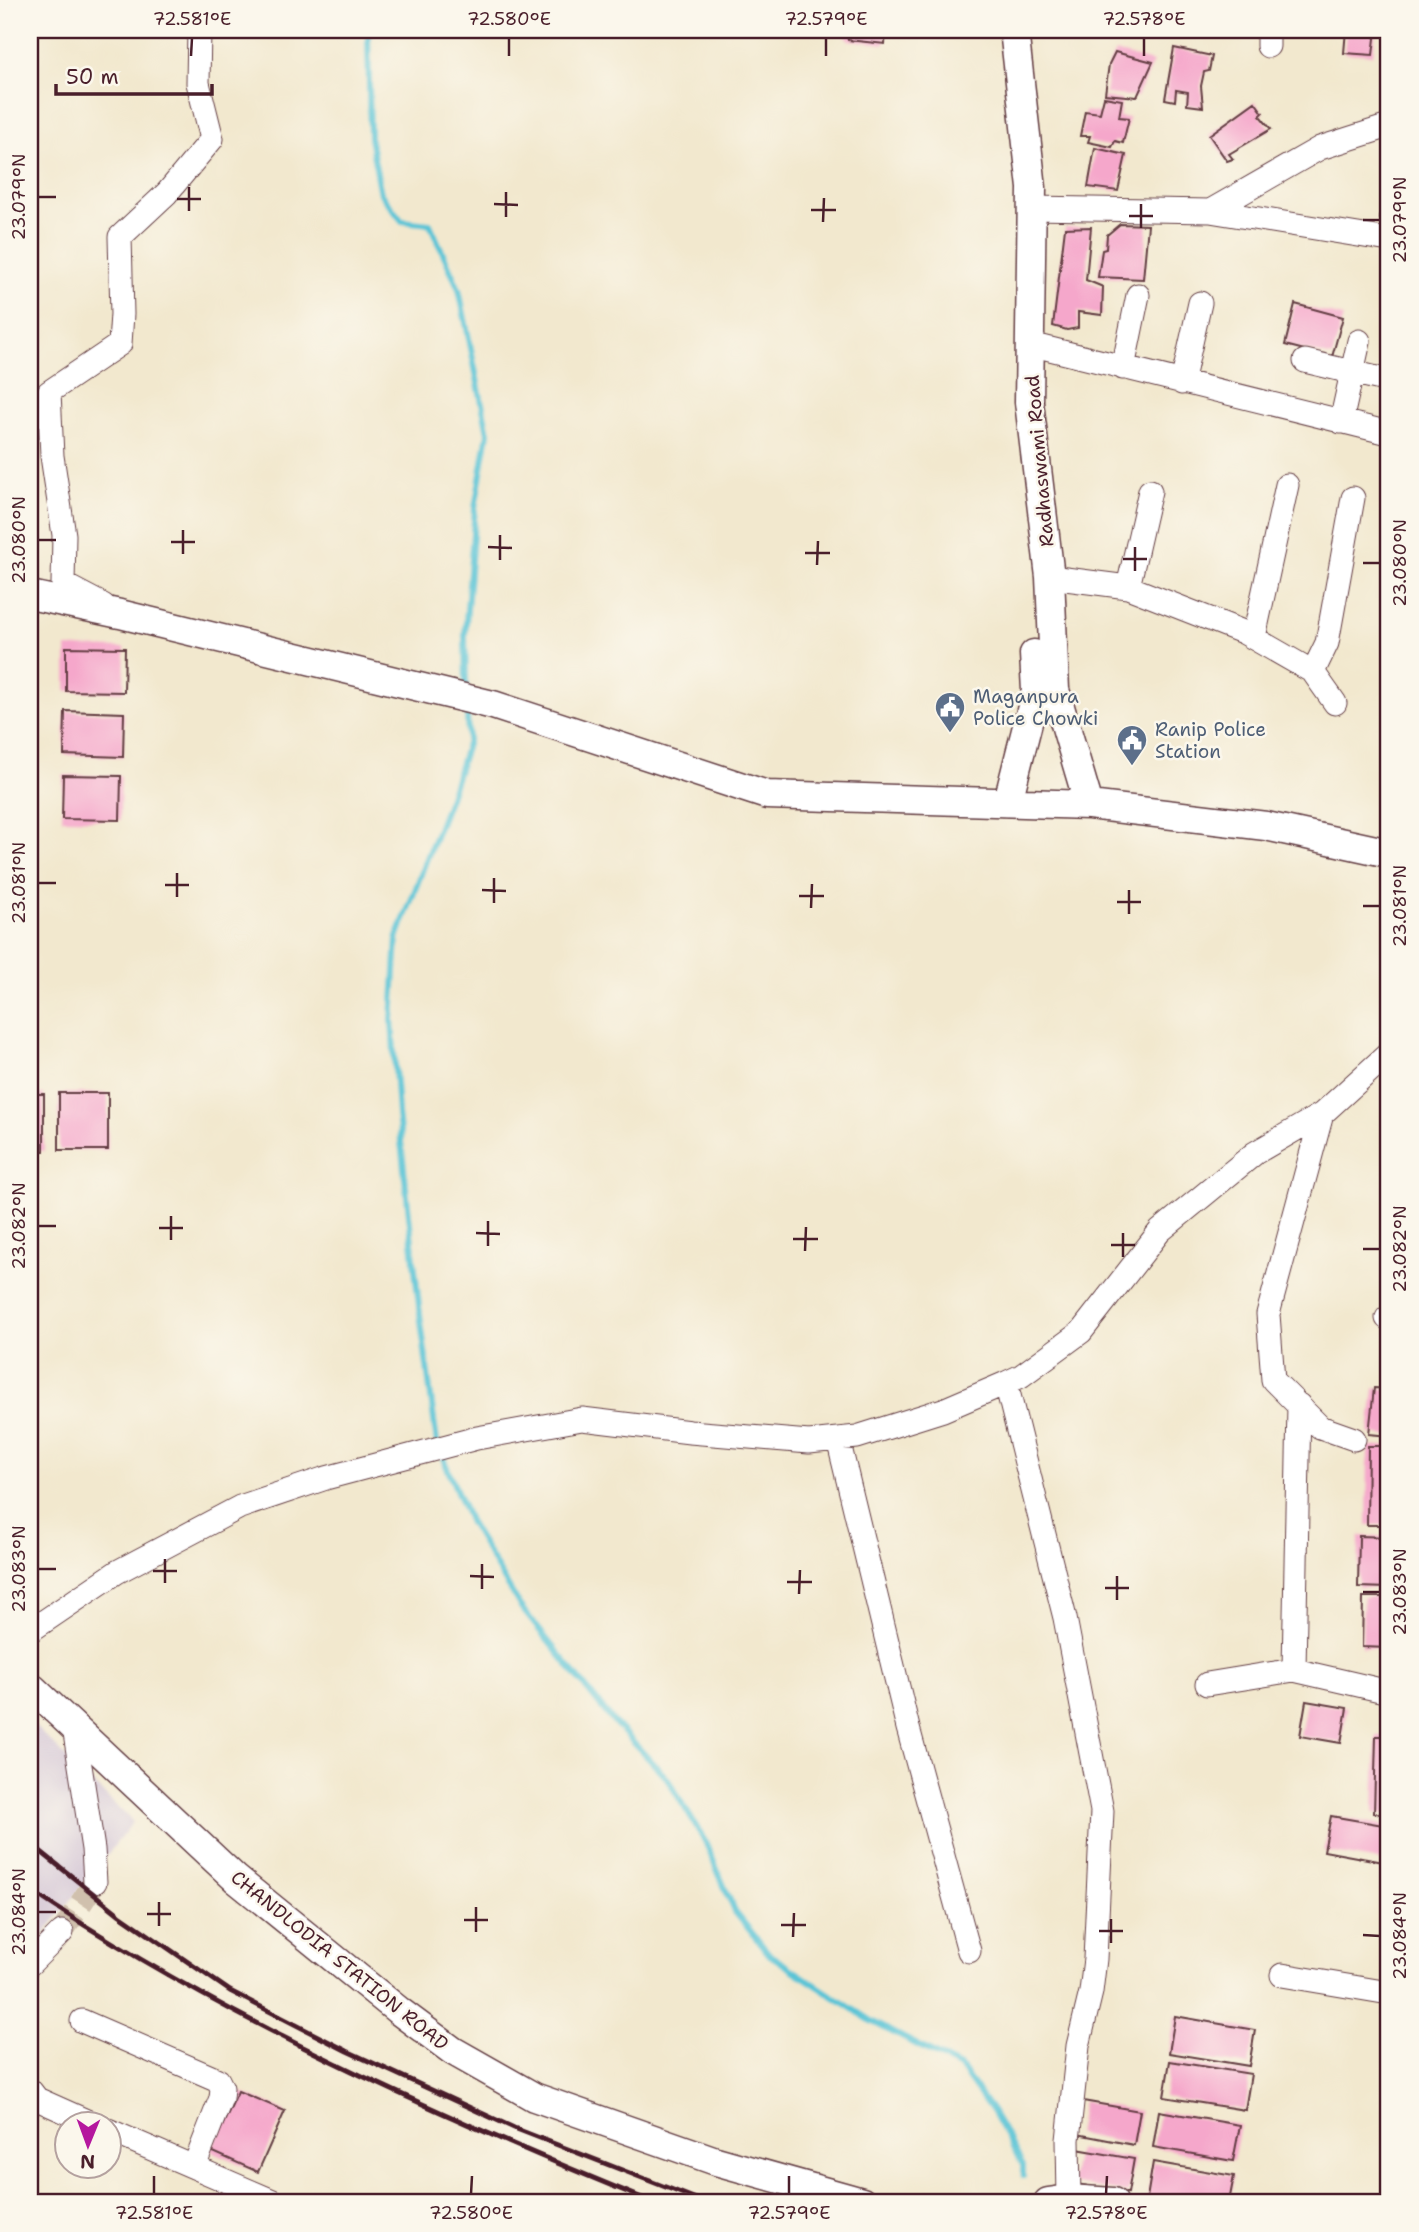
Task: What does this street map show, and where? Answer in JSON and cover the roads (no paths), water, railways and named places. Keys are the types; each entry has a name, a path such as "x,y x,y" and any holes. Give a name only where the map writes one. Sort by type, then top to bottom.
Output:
{"street":[{"path":"120,614 63,584 64,535 52,456 49,392 120,344 120,237 167,192 212,139 198,83 199,30"},
{"name":"Radhaswami Road","path":"995,30 1013,190 1010,403 1031,578 1036,691 1008,801"},
{"name":"Radhaswami Road","path":"1014,30 1032,188 1029,402 1050,576 1055,690 1089,805"},
{"path":"1210,211 1320,148 1389,126"},
{"path":"1032,208 1210,211 1389,240"},
{"path":"1123,368 1138,295"},
{"path":"1182,383 1200,303"},
{"path":"1341,422 1359,341"},
{"path":"1030,344 1389,433"},
{"path":"1305,361 1389,382"},
{"path":"1254,637 1287,485"},
{"path":"1128,587 1150,491"},
{"path":"1313,672 1327,643 1353,498"},
{"path":"1050,576 1128,587 1254,637 1313,672 1335,703"},
{"path":"30,595 120,614 493,705 766,795 1089,805 1266,826 1389,853"},
{"path":"30,1631 117,1572 240,1507 326,1478 477,1438 582,1419 796,1441 857,1437 943,1410 1021,1377 1081,1332 1160,1231 1255,1153 1322,1114 1389,1054"},
{"path":"1322,1114 1268,1314 1273,1380 1320,1427 1354,1439"},
{"path":"1006,1383 1065,1618 1102,1811 1095,1959 1091,1992 1078,2046 1068,2140 1058,2200 1113,2202"},
{"path":"1294,1670 1299,1405"},
{"path":"838,1439 908,1728 969,1951"},
{"path":"1207,1684 1294,1670 1389,1692"},
{"name":"CHANDLODIA STATION ROAD","path":"30,1686 236,1879 399,2011 453,2051 534,2097 716,2161 862,2202"},
{"path":"74,1727 93,1849 95,1882"},
{"path":"30,1964 62,1932"},
{"path":"1282,1975 1389,1993"},
{"path":"82,2021 218,2080 222,2088 221,2098 194,2167"},
{"path":"30,2090 37,2099 63,2110"},
{"path":"122,2136 275,2202"}],"waterway":[{"path":"368,30 370,138 381,194 402,221 430,224 459,289 488,433 475,508 465,635 466,685"},
{"path":"437,1443 398,1114 392,1020 397,938 468,741 467,712"},
{"path":"441,1453 470,1523 520,1606 612,1720 667,1778 706,1843 735,1912 770,1955 871,2021 960,2067 992,2111 1023,2165 1023,2176"}],"tunnel":[{"path":"62,1932 95,1882"}],"railway":[{"path":"30,1843 120,1915 230,1991 347,2051 514,2128 704,2202"},
{"path":"30,1890 178,1981 333,2062 491,2135 652,2202"}],"place":[{"name":"Maganpura Police Chowki","path":"950,734"},
{"name":"Ranip Police Station","path":"1132,767"}]}
